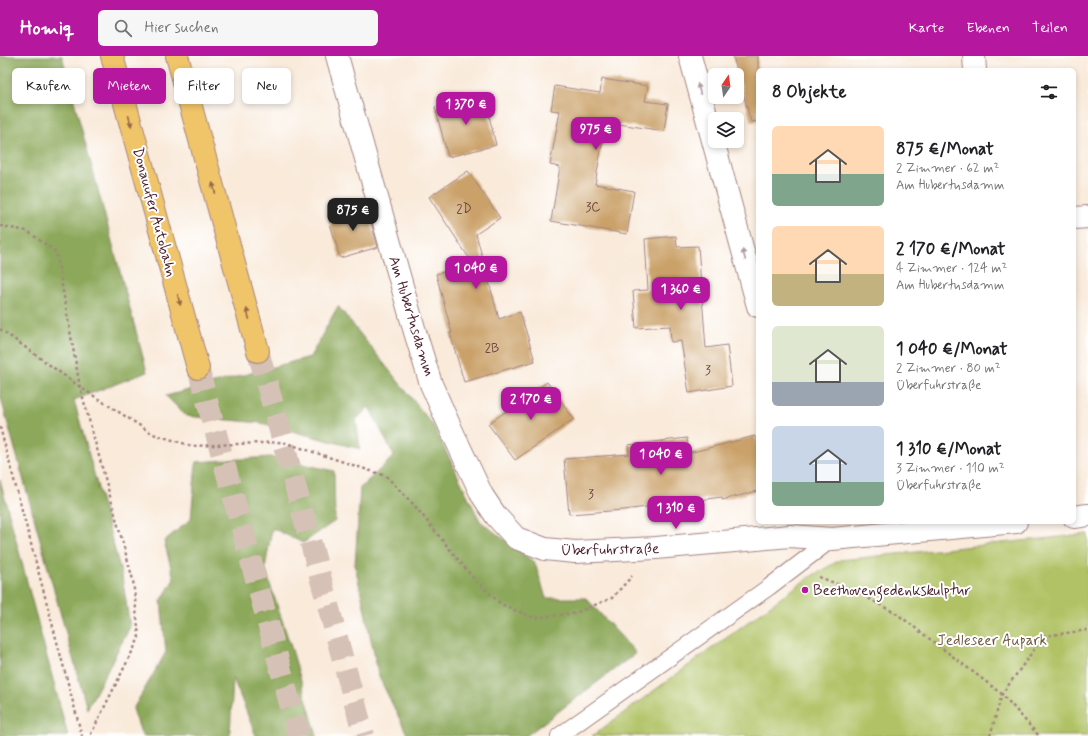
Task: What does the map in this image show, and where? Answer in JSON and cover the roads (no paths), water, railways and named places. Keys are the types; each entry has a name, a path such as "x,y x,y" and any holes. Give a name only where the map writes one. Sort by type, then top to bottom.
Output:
{"highway":[{"name":"Donauufer Autobahn","path":"112,56 198,368"},
{"path":"177,56 258,351"}],"street":[{"name":"Am Hubertusdamm","path":"337,56 415,332 432,384 482,495 496,516 516,538"},
{"path":"690,56 756,299"},
{"path":"974,56 975,68"},
{"path":"1076,218 1088,217"},
{"path":"1076,517 1088,515"},
{"name":"Überfuhrstraße","path":"516,538 546,549 575,552 656,548 790,536 826,531 974,524"}],"lane":[{"path":"559,736 794,568 826,531"}],"tunnel":[{"path":"258,351 364,736"},
{"path":"198,368 299,736"}],"place":[{"name":"Beethovengedenkskulptur","path":"805,590"}],"park label":[{"name":"Jedleseer Aupark","path":"992,640"}]}
